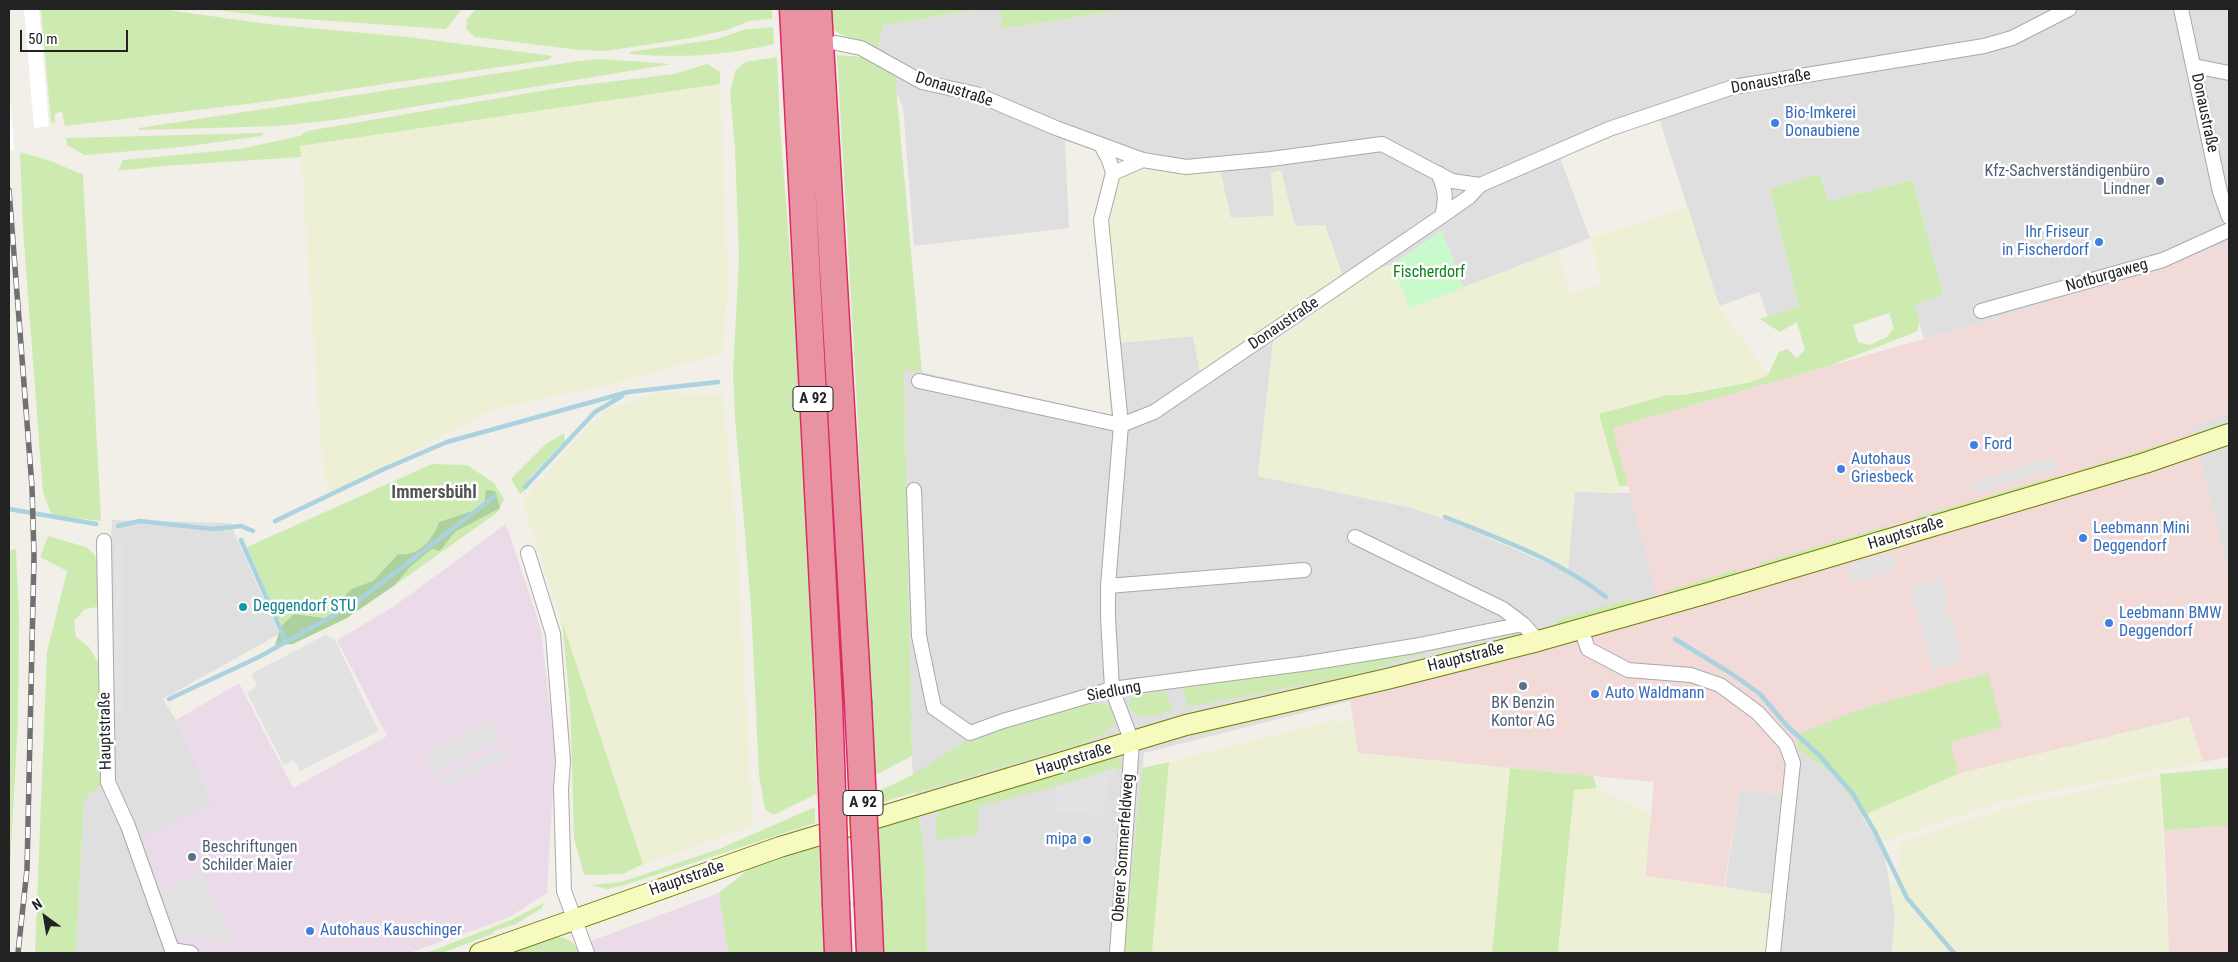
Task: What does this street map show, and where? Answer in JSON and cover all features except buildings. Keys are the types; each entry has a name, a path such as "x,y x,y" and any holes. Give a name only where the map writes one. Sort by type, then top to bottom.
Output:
{"highway":[{"name":"A 92","path":"793,9 829,703 838,953"},
{"name":"A 92","path":"818,9 858,702 870,953"}],"main road":[{"name":"Hauptstraße","path":"480,953 780,847 1186,725 1387,679 1538,641 2145,463 2229,434"}],"street":[{"name":"Donaustraße","path":"1122,425 1154,412 1442,216 1469,197 1480,185 1609,129 1733,87 1984,46 2012,38 2069,9"},
{"name":"Donaustraße","path":"2181,9 2220,192 2229,217"},
{"name":"Donaustraße","path":"836,43 860,48 922,82 976,94 1143,160 1186,167 1271,159 1382,144 1452,181 1480,185"},
{"path":"2194,66 2229,73"},
{"path":"919,381 1122,425 1101,220 1113,173 1101,145"},
{"path":"1113,173 1143,160"},
{"path":"1438,173 1444,187 1446,203 1442,216"},
{"name":"Notburgaweg","path":"1981,311 2163,260 2229,230"},
{"name":"Siedlung","path":"1112,689 1108,586 1122,425"},
{"name":"Siedlung","path":"914,490 919,636 934,708 970,733 1003,721 1112,689 1309,663 1414,646 1523,624"},
{"path":"1355,537 1503,609 1523,624 1538,641"},
{"name":"Hauptstraße","path":"104,541 108,782 128,826 172,950 191,953"},
{"path":"528,553 553,634 563,761 561,789 564,891 587,953"},
{"path":"1108,586 1304,570"},
{"path":"1581,629 1588,649 1628,670 1691,675 1720,685 1758,713 1786,744 1793,763 1773,953"},
{"path":"1112,689 1132,742"},
{"name":"Oberer Sommerfeldweg","path":"1117,953 1132,742"}],"shaded area":[{"path":"982,9 1000,9 1003,29 1127,9 2229,9 2229,244 2011,314 1924,339 1914,304 1943,295 1913,180 1828,201 1821,175 1770,189 1799,307 1768,317 1759,292 1719,306 1659,118 1560,158 1590,238 1463,288 1442,231 1392,265 1342,275 1325,225 1296,227 1271,173 1275,216 1231,218 1143,160 1065,141 1069,228 914,246 903,107 875,52 878,51 883,25"},
{"path":"2229,244 2229,413 2193,428 2229,575 2229,757 2203,762 2188,717 1958,774 1949,742 1798,734 1795,796 1740,789 1724,887 1645,876 1654,782 1358,753 1350,701 1661,613 1613,428 2011,314"},
{"path":"1275,325 1258,476 1409,507 1447,520 1567,572 1575,491 1630,493 1662,613 1350,701 1144,753 1124,953 927,953 925,861 912,766 904,368 1111,415 1106,344 1194,336 1200,373"},
{"path":"2229,413 2229,575 2193,428"},
{"path":"2053,457 2057,468 1975,494 1972,483"},
{"path":"112,520 230,523 279,634 163,699 176,720 213,803 181,953 76,953 84,799 115,735"},
{"path":"506,524 541,629 555,753 547,893 508,918 409,953 181,953 142,837 213,803 176,720 239,683 293,788 387,736 337,640 393,607"},
{"path":"115,542 124,542 124,711 114,711"},
{"path":"1892,553 1897,569 1853,583 1848,565"},
{"path":"1944,578 1949,604 1944,606 1947,620 1952,618 1962,662 1933,670 1910,588"},
{"path":"325,635 335,640 379,731 300,771 294,760 284,765 247,693 257,686 251,674"},
{"path":"490,720 499,738 436,773 426,755"},
{"path":"502,746 507,755 445,789 441,780"},
{"path":"1797,748 1838,778 1884,852 1895,914 1892,953 1767,953 1774,895 1725,887 1740,789 1794,796"},
{"path":"1115,768 1116,774 1108,779 1104,815 1057,813 1055,787"},
{"path":"2229,826 2229,953 2169,953 2164,830"},
{"path":"202,872 232,943 177,936 161,891"},
{"path":"719,893 728,953 559,953"}],"green space":[{"path":"41,9 161,9 267,24 408,37 553,56 548,60 255,103 65,126 62,111 55,114 55,123 51,122"},
{"path":"208,9 462,9 446,29 274,17"},
{"path":"476,9 772,9 772,19 749,21 727,30 691,38 606,51 579,50 475,37 466,29 467,19"},
{"path":"832,9 982,9 883,25 878,51 875,52 833,30"},
{"path":"1000,9 1127,9 1002,29"},
{"path":"773,27 774,44 755,48 702,55 630,54 630,52 717,39 743,30"},
{"path":"837,55 863,57 895,76 922,372 904,369 912,756 873,776 857,406"},
{"path":"777,57 780,126 806,454 817,794 773,815 765,809 759,775 751,606 735,417 733,373 739,257 735,148 730,93 735,71 745,62"},
{"path":"602,59 671,64 340,119 280,126 139,130 139,128"},
{"path":"707,64 720,72 720,84 300,146 301,157 163,166 118,171 123,160 240,149 300,136 307,131 558,88 674,74"},
{"path":"720,84 728,281 723,353 614,384 494,409 328,495 321,445 300,146"},
{"path":"264,133 262,136 181,147 85,155 67,145 66,138"},
{"path":"20,152 83,173 101,521 52,515 43,493 23,230"},
{"path":"1153,168 1220,170 1231,218 1274,216 1271,173 1281,170 1295,226 1325,225 1342,275 1200,373 1193,336 1120,343 1109,239 1110,212 1118,181 1133,172"},
{"path":"1820,174 1828,201 1913,180 1943,295 1915,304 1919,321 1918,331 1829,366 1613,428 1628,486 1619,486 1599,414 1667,395 1683,395 1752,382 1768,375 1779,352 1787,349 1797,358 1805,350 1797,322 1780,332 1760,319 1799,307 1770,189","holes":["1889,313 1894,328 1887,337 1870,345 1858,342 1853,325"]},
{"path":"1688,208 1719,306 1768,375 1752,382 1683,395 1666,395 1599,414 1619,486 1618,493 1575,492 1568,572 1447,520 1409,507 1258,476 1273,344 1377,268 1392,265 1410,307 1559,251 1570,295 1602,284 1590,238"},
{"name":"Fischerdorf","path":"1442,231 1463,288 1410,308 1392,265"},
{"path":"657,393 723,395 737,540 753,826 643,864 522,502 586,428 607,410"},
{"path":"564,433 565,441 529,478 529,487 520,494 511,479 546,444"},
{"path":"2162,444 2162,448 2084,472 2081,470"},
{"path":"432,464 467,465 494,483 504,499 498,512 395,585 410,567 432,549 440,551 455,532 499,508 484,507 440,522 429,541 419,550 398,554 373,581 351,589 335,606 339,610 325,618 294,614 281,626 247,547"},
{"path":"2057,476 2056,481 1917,521 1914,518"},
{"path":"486,490 495,491 500,508 455,532 440,551 432,549 410,567 395,585 347,618 293,644 275,645 281,626 294,614 325,618 338,610 335,606 351,589 373,581 398,554 413,552 424,546 433,535 439,522 484,507"},
{"path":"1888,526 1888,529 1763,566 1760,563"},
{"path":"48,536 86,547 95,555 98,572 97,607 85,609 74,621 76,637 89,647 101,667 101,784 84,799 76,953 35,953 47,652 67,571 40,557"},
{"path":"16,549 19,619 18,721 9,887 9,550"},
{"path":"1738,569 1737,574 1664,594 1664,592"},
{"path":"1632,599 1630,604 1556,625 1555,623 1556,620"},
{"path":"562,621 643,864 623,874 584,875 574,838 570,703"},
{"path":"1508,631 1508,634 1435,651 1433,646"},
{"path":"1424,650 1425,653 1396,661 1371,671 1190,707 1187,704 1183,690 1184,688"},
{"path":"1988,673 2002,727 1950,742 1958,774 1862,816 1838,778 1797,748 1798,734 1858,710"},
{"path":"1166,690 1172,710 1144,716 1129,708 1130,701 1136,695"},
{"path":"1368,690 1371,693 1198,735 1197,731"},
{"path":"1091,703 1105,704 1113,711 1114,724 1102,735 1076,745 876,804 875,793 910,776 963,743 993,728"},
{"path":"2189,717 2203,762 2007,800 1879,843 1862,816 1958,774"},
{"path":"1333,720 1342,723 1353,720 1358,753 1510,768 1492,953 1152,953 1169,762"},
{"path":"1111,758 1120,759 1124,768 1115,770 1115,768 1055,787 979,806 977,835 937,840 936,820 941,806"},
{"path":"1169,762 1152,953 1124,953 1142,768"},
{"path":"1510,768 1593,776 1597,788 1574,790 1558,953 1492,953"},
{"path":"2229,768 2229,826 2164,830 2160,774"},
{"path":"2160,774 2168,953 1892,953 1895,914 1890,886 1899,883 1899,843 2014,806"},
{"path":"1597,788 1651,814 1645,876 1774,895 1767,953 1558,953 1574,790"},
{"path":"815,807 815,823 625,885 606,889 592,885 621,882 719,849"},
{"path":"919,815 925,861 927,953 879,953 877,827"},
{"path":"827,844 829,953 728,953 719,893 749,869"},
{"path":"544,903 542,908 516,924 494,931 492,934 442,953 426,953 511,920"},
{"path":"559,937 572,942 578,953 508,953 546,938"}],"pier":[{"path":"24,9 39,9 49,126 34,128"},
{"path":"9,87 14,150 9,150"}],"waterway":[{"path":"275,521 384,469 447,442 628,392 718,382"},
{"path":"525,487 595,412 622,396"},
{"path":"169,699 259,657 354,604 495,496"},
{"path":"9,509 96,524"},
{"path":"1445,517 1508,542 1549,561 1606,597"},
{"path":"118,526 140,521 212,529 241,526 253,531"},
{"path":"241,540 286,642"},
{"path":"1675,639 1732,674 1760,694 1788,727 1818,754 1853,794 1875,832 1907,898 1954,953"}],"railway":[{"path":"9,190 32,487 34,556 27,869 18,953"}],"place":[{"name":"Bio-Imkerei Donaubiene","path":"1775,123"},
{"name":"Kfz-Sachverständigenbüro Lindner","path":"2160,181"},
{"name":"Ihr Friseur in Fischerdorf","path":"2099,242"},
{"name":"Ford","path":"1974,445"},
{"name":"Autohaus Griesbeck","path":"1841,469"},
{"name":"Leebmann Mini Deggendorf","path":"2083,538"},
{"name":"Deggendorf STU","path":"243,607"},
{"name":"Leebmann BMW Deggendorf","path":"2109,623"},
{"name":"BK Benzin Kontor AG","path":"1523,686"},
{"name":"Auto Waldmann","path":"1595,694"},
{"name":"mipa","path":"1087,840"},
{"name":"Beschriftungen Schilder Maier","path":"192,857"},
{"name":"Autohaus Kauschinger","path":"310,931"}],"district":[{"name":"Immersbühl","path":"434,493"}]}
